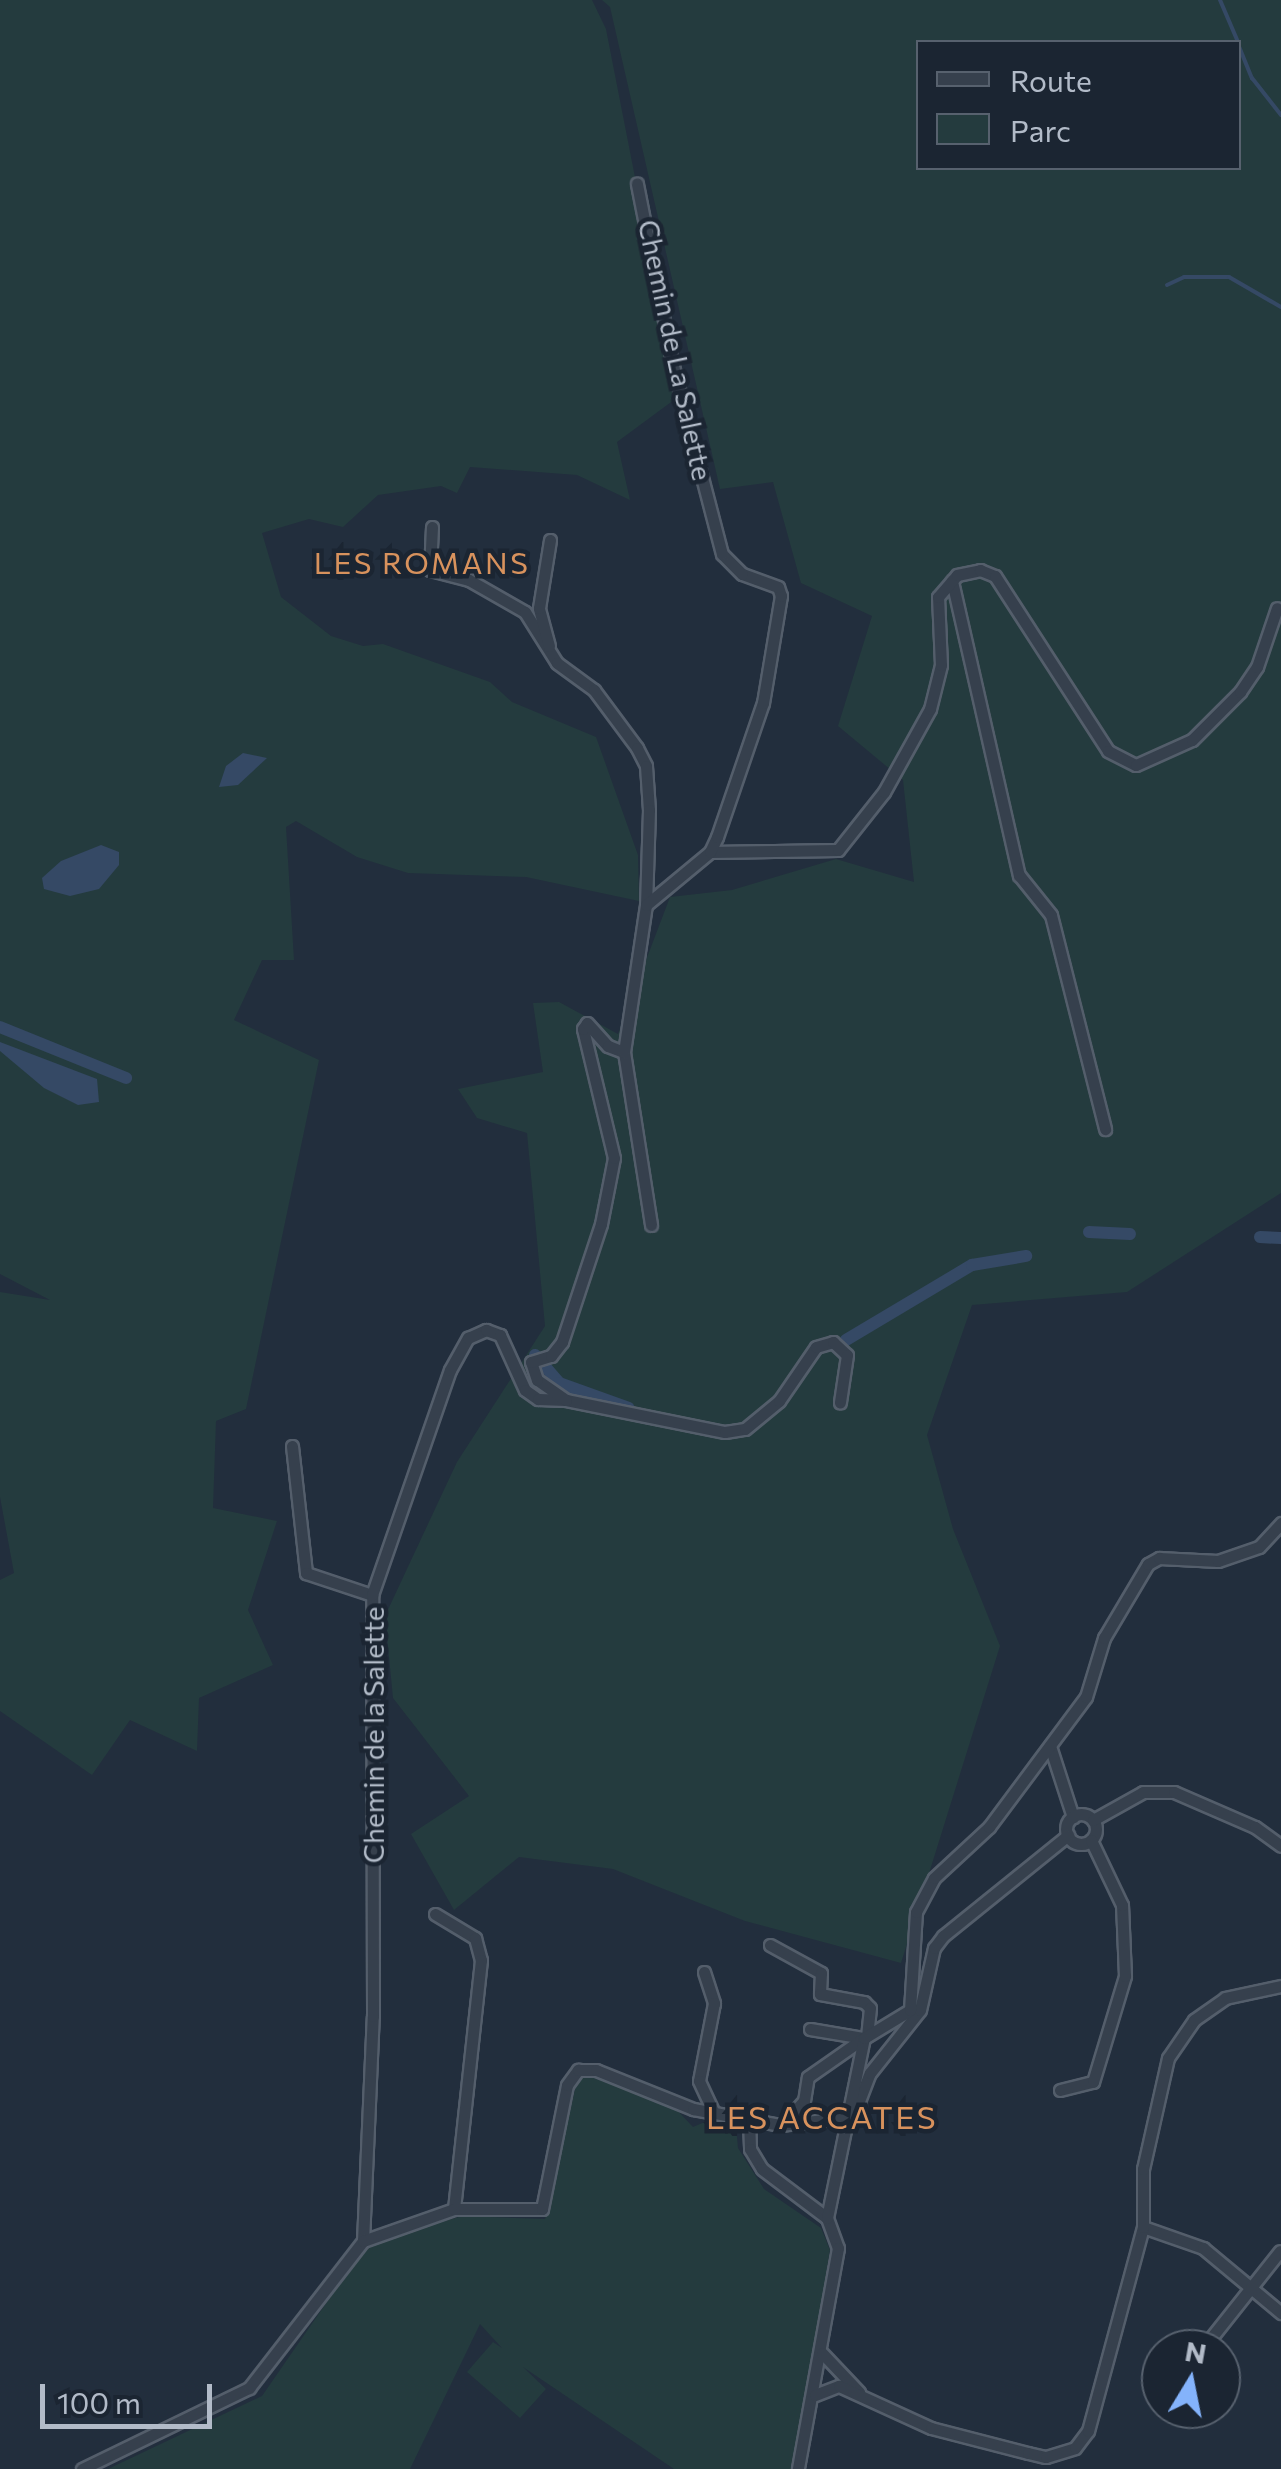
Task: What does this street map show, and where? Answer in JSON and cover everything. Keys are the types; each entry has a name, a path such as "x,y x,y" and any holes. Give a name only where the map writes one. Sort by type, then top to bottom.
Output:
{"street":[{"name":"Chemin de La Salette","path":"638,184 673,366 722,554 742,574 778,587 781,596 763,703 710,852"},
{"path":"432,527 430,570 511,600 556,663 608,706 646,766 652,850 624,1052 650,1224"},
{"path":"550,540 539,608 556,663"},
{"path":"646,904 710,852 838,850 884,792 930,709 941,665 935,614 952,581 980,570 995,576 1108,751 1136,765 1192,740 1240,692 1257,667 1277,608"},
{"path":"952,581 1019,876 1051,916 1105,1129"},
{"path":"624,1052 608,1046 587,1022 583,1029 614,1158 601,1224 562,1342 539,1358 537,1380 566,1400 725,1432 745,1429 764,1416 816,1347 827,1343 842,1346 847,1355 840,1402"},
{"name":"Chemin de la Salette","path":"363,2241 373,2016 372,1595 450,1370 468,1338 486,1330 500,1336 525,1390 538,1399 566,1400"},
{"path":"292,1446 306,1573 372,1595"},
{"path":"780,2124 800,2108 808,2078 910,2010 916,1912 934,1878 990,1826 1091,1690 1104,1638 1148,1564 1159,1558 1218,1562 1258,1547 1281,1523"},
{"path":"82,2469 249,2388 363,2241 454,2209 542,2208 568,2085 578,2070 596,2070 714,2113 780,2124 820,2124 851,2114 877,2062 920,2010 934,1948 1068,1835 1073,1817 1050,1746"},
{"path":"1073,1817 1094,1820 1143,1792 1174,1792 1255,1826 1281,1846"},
{"path":"1060,2090 1093,2082 1125,1976 1122,1905 1092,1840 1094,1820"},
{"path":"1068,1835 1077,1843 1092,1840"},
{"path":"435,1914 475,1938 481,1960 454,2209"},
{"path":"770,1945 822,1972 820,1994 864,2002 870,2008 827,2218"},
{"path":"913,1946 934,1948"},
{"path":"704,1972 714,2003 699,2081 714,2113"},
{"path":"815,2395 839,2386 859,2392 917,2423 1046,2456 1075,2448 1088,2431 1143,2227 1146,2147 1173,2048 1194,2020 1225,1998 1281,1986"},
{"path":"810,2028 866,2037"},
{"path":"750,2119 750,2148 762,2169 827,2218 838,2248 815,2395 798,2469"},
{"path":"820,2124 847,2133"},
{"path":"1143,2227 1189,2240 1281,2313"},
{"path":"1218,2329 1280,2250"},
{"path":"822,2353 859,2392"}],"green space":[{"path":"0,0 592,0 606,29 678,397 617,442 630,500 577,475 470,467 457,493 441,486 378,495 343,527 309,519 262,533 281,597 331,636 363,646 383,644 490,682 512,702 596,737 638,855 639,901 526,877 408,873 357,857 296,821 286,827 294,960 262,960 234,1020 319,1060 246,1409 216,1421 213,1508 277,1521 248,1610 273,1665 199,1698 197,1751 130,1720 92,1775 0,1711 0,1580 14,1573 0,1497 0,1292 50,1300 0,1274"},
{"path":"602,0 1281,0 1281,1193 1127,1292 972,1305 927,1435 953,1529 1000,1646 901,1963 745,1921 613,1869 519,1857 454,1910 411,1834 469,1796 393,1698 385,1616 457,1462 545,1326 527,1133 477,1118 458,1089 543,1072 533,1003 559,1002 618,1034 670,897 732,890 836,859 914,882 903,780 838,726 872,616 801,583 773,482 720,489 610,7"},
{"path":"586,2075 676,2109 693,2127 712,2119 736,2126 738,2148 764,2189 821,2228 830,2250 795,2469 674,2469 523,2367 546,2389 520,2418 467,2372 493,2342 502,2348 480,2324 410,2469 108,2469 262,2396 367,2244 462,2216 545,2219 576,2085"}],"water":[{"path":"243,753 267,758 238,785 219,787 226,766"},
{"path":"101,845 119,852 119,865 99,889 70,896 44,889 42,878 61,861"},
{"path":"0,1042 97,1079 99,1102 78,1105 44,1088 0,1051"}],"waterway":[{"path":"1220,0 1237,40"},
{"path":"1241,51 1252,78 1281,115"},
{"path":"1167,285 1184,277 1229,277 1281,307"},
{"path":"0,1027 126,1078"},
{"path":"1089,1232 1130,1234"},
{"path":"1260,1237 1281,1238"},
{"path":"846,1340 972,1265 1026,1256"},
{"path":"535,1355 559,1383 629,1408"}],"district":[{"name":"LES ROMANS","path":"422,562"},
{"name":"LES ACCATES","path":"822,2116"}]}
